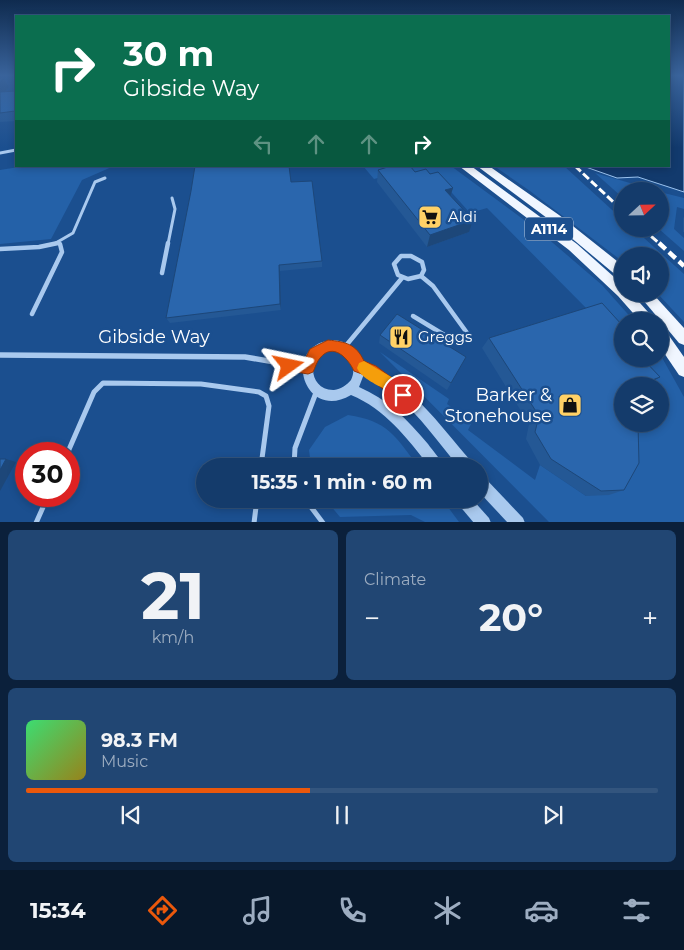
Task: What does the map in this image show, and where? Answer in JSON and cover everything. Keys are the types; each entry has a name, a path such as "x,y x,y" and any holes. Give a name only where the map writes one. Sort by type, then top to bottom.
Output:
{"main road":[{"name":"A1114","path":"475,168 555,218 614,266"},
{"name":"A1114","path":"475,168 574,247 614,285"},
{"name":"A1114","path":"631,302 641,312"},
{"path":"652,302 684,338"},
{"path":"669,348 684,370"}],"street":[{"path":"328,346 344,348 354,355 359,366 358,379 351,389 344,393 330,395 316,390 309,380 308,368 314,354 328,346"},
{"name":"Gibside Way","path":"0,356 171,355 245,357 308,368"},
{"path":"359,366 371,370 414,405 431,422 460,458"},
{"path":"351,389 366,394 392,413 430,458"},
{"path":"488,491 518,522"},
{"path":"471,508 484,522"}],"lane":[{"path":"0,153 15,150"},
{"path":"0,250 60,244 72,233 95,182 106,178"},
{"path":"162,273 175,209 172,198"},
{"path":"32,314 62,252 60,244"},
{"path":"407,256 422,262 424,270 421,276 414,279 402,278 396,273 394,264 399,257 407,256"},
{"path":"414,316 456,342 470,337 433,286 421,276"},
{"path":"344,348 402,278"},
{"path":"71,442 94,392 103,383 201,384 259,392 266,396 269,406 262,458"},
{"path":"294,458 295,448 316,390"},
{"path":"36,522 43,507"},
{"path":"254,522 256,508"},
{"path":"312,508 323,522"}],"shaded area":[{"path":"670,99 684,99 684,192 669,187 669,182 653,182 638,177 617,178 586,167 670,167"},
{"path":"19,167 112,167 82,180 51,239 0,244 0,170"},
{"path":"364,167 452,167 539,231 602,285 614,298 614,302 617,302 626,312 614,312 614,350 592,314 487,208 470,213 435,174 405,171 374,179"},
{"path":"495,167 565,167 614,212 614,238 644,238 654,247 614,247 614,255"},
{"path":"595,173 626,182 614,182 614,190"},
{"path":"669,194 684,198 684,209 677,207 674,229 684,238 684,251 669,238"},
{"path":"669,260 684,274 684,322 665,302 669,302"},
{"path":"380,352 449,399 447,404 472,422 468,430 535,480 540,465 586,496 619,432 669,432 669,377 636,377 628,367 667,367 684,397 684,522 549,522 488,461 488,458 485,458"},
{"path":"348,415 373,421 396,438 412,458 310,458 309,450 325,427"},
{"path":"332,508 449,508 459,522 425,522 411,515 340,517"}],"building":[{"path":"0,99 15,99 15,111 0,113"},
{"path":"195,167 289,167 291,182 312,181 322,261 279,265 280,304 166,318"},
{"name":"Aldi","path":"388,167 411,167 415,172 426,169 430,174 438,172 453,188 445,190 473,220 430,235 378,170"},
{"name":"Barker & Stonehouse","path":"602,303 614,316 614,367 651,367 660,377 614,377 614,432 638,432 639,463 624,490 601,491 551,459 535,432 539,416 489,338"},
{"path":"397,314 466,357 451,383 380,335"},
{"path":"0,459 6,459 0,470"}],"railway":[{"path":"576,167 614,203"},
{"path":"653,238 660,244"},
{"path":"659,243 684,266"}],"slow traffic":[{"path":"364,368 371,370 388,383"}],"place":[{"name":"Aldi","path":"430,217"},
{"name":"Greggs","path":"401,337"},
{"name":"Barker & Stonehouse","path":"570,405"}],"route":[{"path":"289,366 308,368 314,354 321,349 328,346 344,348 354,355 358,360 359,366 371,370 403,395"}]}
